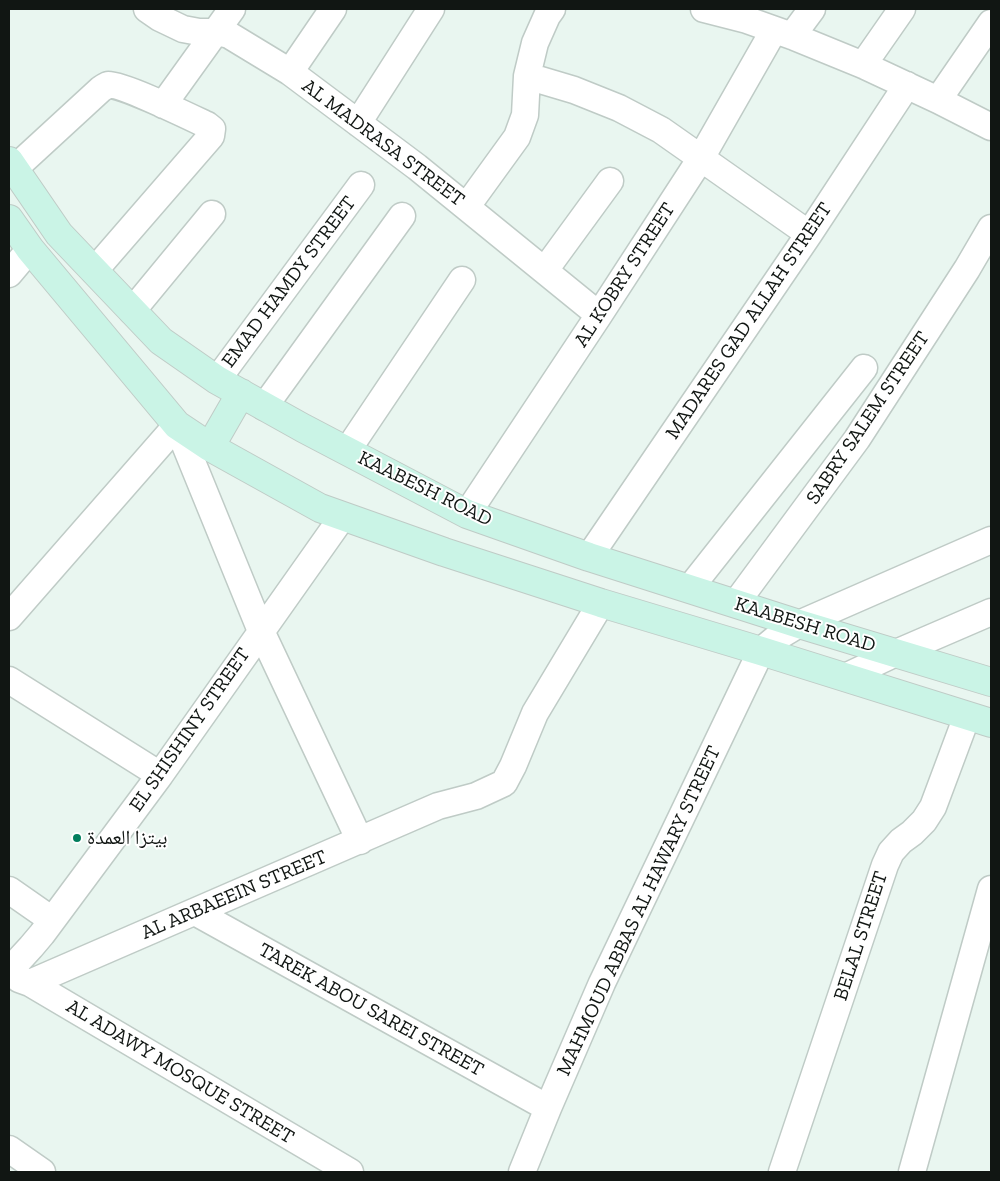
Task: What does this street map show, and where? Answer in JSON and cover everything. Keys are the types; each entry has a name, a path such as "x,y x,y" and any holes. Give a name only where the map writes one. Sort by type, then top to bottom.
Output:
{"street":[{"name":"AL MADRASA STREET","path":"147,9 160,18 184,28 199,32 217,32 229,35 290,72 467,206 599,315"},
{"path":"163,105 232,9"},
{"path":"290,72 333,9"},
{"path":"358,122 431,9"},
{"path":"467,206 517,138 525,115 527,76 535,43 552,9"},
{"path":"704,9 751,14 783,33 863,65 991,127"},
{"name":"AL KOBRY STREET","path":"467,514 783,33 812,9"},
{"path":"863,65 902,9"},
{"path":"938,100 991,24"},
{"path":"527,76 574,90 619,108 661,130 809,234"},
{"path":"12,165 101,89 109,85 118,86 163,105 212,129 211,136 94,271"},
{"name":"MADARES GAD ALLAH STREET","path":"589,557 809,234 907,85"},
{"name":"KAABESH ROAD","path":"12,165 59,234 161,341 217,380 264,407 467,514 589,557 799,624 991,682"},
{"path":"544,270 610,182"},
{"name":"EMAD HAMDY STREET","path":"217,380 361,185"},
{"path":"132,310 212,214"},
{"path":"264,407 402,216"},
{"name":"KAABESH ROAD","path":"9,219 30,249 177,425 210,447 320,508 444,552 601,603 979,720"},
{"name":"SABRY SALEM STREET","path":"736,603 857,439 967,269 991,228"},
{"path":"9,274 30,249"},
{"path":"348,451 462,280"},
{"path":"690,588 864,368"},
{"path":"210,447 241,393"},
{"path":"9,617 177,425"},
{"name":"EL SHISHINY STREET","path":"177,425 261,631 360,841"},
{"name":"EL SHISHINY STREET","path":"16,976 32,947 160,775 343,516"},
{"path":"761,651 779,636 799,624 991,540"},
{"name":"AL ARBAEEIN STREET","path":"16,976 195,912 438,806 476,796 504,783 535,713 601,603"},
{"path":"845,677 991,612"},
{"name":"MAHMOUD ABBAS AL HAWARY STREET","path":"522,1172 602,983 761,651"},
{"path":"9,680 160,775"},
{"name":"BELAL STREET","path":"782,1172 885,865 891,852 924,821 979,720"},
{"path":"912,1172 991,889"},
{"path":"9,890 52,920"},
{"name":"TAREK ABOU SAREI STREET","path":"195,912 548,1108"},
{"name":"AL ADAWY MOSQUE STREET","path":"16,976 350,1172"},
{"path":"9,1149 42,1172"}],"place":[{"name":"بيتزا العمدة","path":"77,838"}]}
